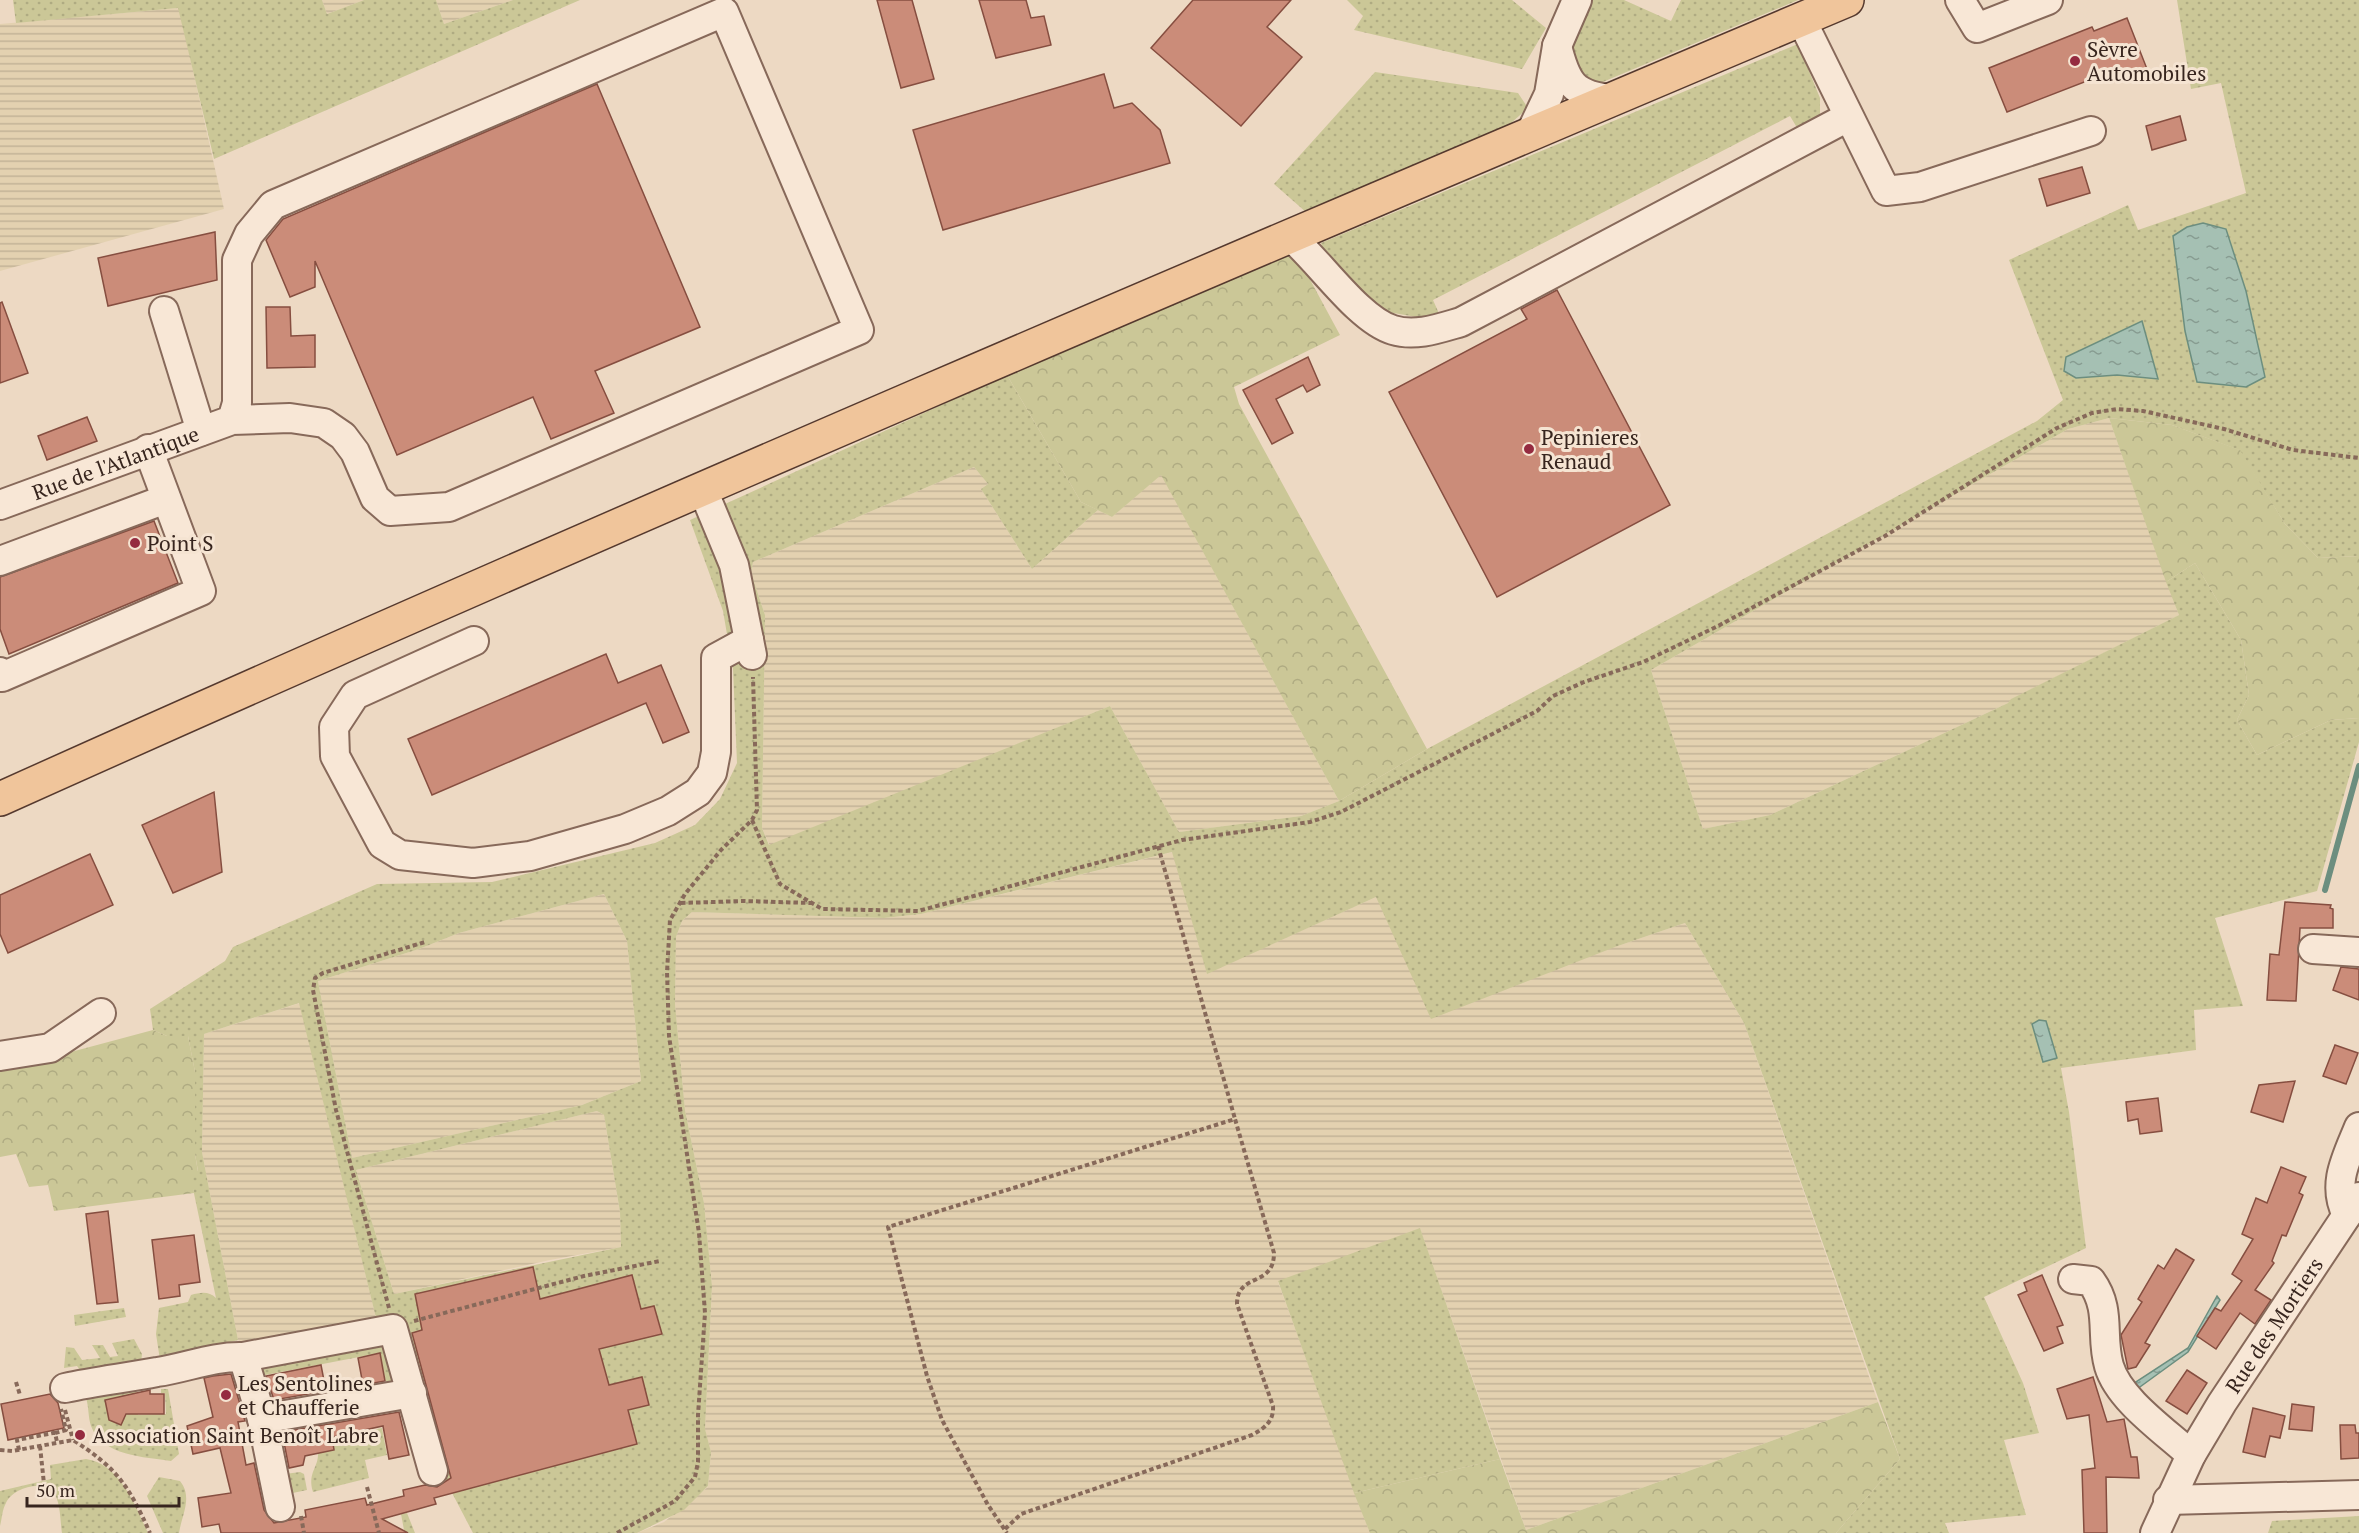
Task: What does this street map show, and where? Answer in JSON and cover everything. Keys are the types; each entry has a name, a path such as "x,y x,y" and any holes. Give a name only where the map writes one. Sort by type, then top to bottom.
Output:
{"main road":[{"path":"0,799 703,490 1847,0"}],"street":[{"path":"1530,134 1549,94 1557,46 1577,0"},
{"path":"1960,0 1977,28 2048,0"},
{"name":"Rue de l'Atlantique","path":"0,505 232,420 290,418 324,423 343,436 355,452 375,498 390,511 449,507 859,330 724,12 273,205 249,234 237,260 237,403 232,420"},
{"path":"1801,19 1886,191 1920,187 2091,131"},
{"path":"1557,46 1567,78 1575,88 1585,95 1612,99"},
{"path":"1291,237 1371,319 1394,331 1425,332 1461,322 1848,117"},
{"path":"164,311 201,431"},
{"path":"0,672 2,677 201,591 148,449"},
{"path":"474,641 355,695 334,727 335,756 382,844 400,855 472,862 530,856 625,829 668,811 698,792 712,772 716,752 716,658 751,648 734,565 703,490"},
{"path":"0,561 166,499"},
{"path":"2313,949 2359,952"},
{"path":"0,1056 50,1047 101,1013"},
{"path":"2353,1206 2340,1202 2340,1173 2359,1127"},
{"name":"Rue des Mortiers","path":"2155,1533 2168,1500 2191,1455 2222,1403 2353,1206"},
{"path":"2073,1279 2091,1281 2102,1296 2109,1366 2121,1391 2191,1455"},
{"path":"64,1402 116,1377 157,1372 226,1357 243,1357 393,1329 433,1471"},
{"path":"243,1357 262,1419 280,1507"},
{"path":"262,1419 411,1393"},
{"path":"2168,1500 2359,1495"}],"path":[{"path":"752,820 780,884 822,909 918,911 1158,845 1310,822 1341,812 1537,711 1553,696 1584,682 1643,662 1728,620 1885,536 2057,428 2092,413 2117,409 2144,411 2224,429 2293,450 2359,458"},
{"path":"617,1533 675,1501 695,1477 698,1462 698,1415 705,1313 699,1233 672,1056 667,972 670,920 721,849 752,820 757,810 751,648"},
{"path":"1158,845 1274,1253 1273,1269 1246,1283 1237,1295 1237,1304 1271,1398 1273,1415 1270,1422 1252,1435 1021,1514 1006,1531 988,1504 942,1420 927,1376 888,1227 1235,1119"},
{"path":"680,903 744,901 812,903"},
{"path":"425,942 323,973 315,978 313,990 336,1110 393,1329 584,1276 660,1261"},
{"path":"16,1382 20,1395"},
{"path":"19,1450 17,1440 66,1430 64,1402"},
{"path":"64,1402 73,1440 119,1475 136,1501 150,1533"},
{"path":"55,1433 57,1442"},
{"path":"0,1450 19,1450 73,1440"},
{"path":"40,1446 44,1484"},
{"path":"367,1487 379,1533"}],"shaded area":[{"path":"322,0 364,0 327,14"},
{"path":"436,0 513,0 444,24"},
{"path":"179,8 224,209 0,271 0,24"},
{"path":"2109,418 2179,615 2008,703 1770,815 1703,829 1651,670 2068,429"},
{"path":"974,467 988,484 981,489 1032,569 1098,510 1112,517 1161,474 1339,801 1301,816 1179,832 1110,706 770,846 762,828 765,615 751,573 753,562"},
{"path":"1173,852 1207,973 1376,897 1615,947 1685,923 1744,1023 1878,1402 1526,1530 1420,1229 1278,1282 1370,1533 637,1533 664,1522 708,1487 711,1452 705,1430 712,1286 704,1203 685,1110 675,1004 676,937 682,921 692,912 884,918 921,914"},
{"path":"604,894 627,941 641,1081 582,1105 352,1158 318,981 419,949 459,933"},
{"path":"300,1003 377,1322 251,1349 238,1340 202,1152 204,1034"},
{"path":"597,1111 604,1115 620,1212 621,1247 394,1294 356,1170"}],"green space":[{"path":"13,0 322,0 327,14 364,0 436,0 444,24 513,0 580,0 214,159 178,8 16,23"},
{"path":"1347,0 1512,0 1546,28 1522,69 1354,30 1363,16"},
{"path":"1593,0 1624,0 1671,21 1681,0 1798,0 1598,84 1582,73 1570,44"},
{"path":"2177,0 2359,0 2359,556 2318,558 2285,524 2239,450 2172,425 2109,418 2068,429 1651,670 1703,829 1770,815 2008,703 2011,699 2179,615 2166,582 2195,563 2241,640 2249,695 2237,720 2257,755 2331,720 2359,718 2359,742 2317,891 2215,918 2243,1006 2194,1010 2196,1050 2061,1068 2069,1112 2086,1248 1984,1297 2023,1383 2039,1433 2004,1440 2026,1515 1945,1523 1949,1533 1836,1533 1900,1459 1744,1023 1685,923 1615,947 1431,1019 1376,897 1207,974 1172,852 921,914 884,918 692,912 682,921 676,937 675,1004 685,1110 704,1203 712,1286 705,1429 711,1452 708,1486 684,1510 637,1533 473,1533 438,1466 377,1322 299,1003 204,1034 202,1152 238,1340 160,1360 156,1334 159,1308 188,1302 191,1295 198,1293 208,1293 216,1298 192,1184 192,1173 198,1171 195,1154 195,1072 188,1036 167,1036 153,1030 150,1009 225,961 233,947 377,884 492,882 655,843 695,825 720,799 737,763 733,669 723,611 690,520 1007,375 1081,502 1098,510 1032,569 981,489 988,484 974,467 753,562 751,573 765,615 762,828 769,845 1110,706 1179,832 1301,816 1339,801 1427,749 2037,421 2063,400 2009,260 2128,205 2138,230 2246,193 2221,83 2191,89","holes":["2203,223 2226,229 2246,291 2265,377 2246,387 2185,331 2173,236 2187,227","604,894 627,941 641,1081 582,1105 352,1158 318,981 419,949 459,933","597,1111 604,1115 620,1212 621,1247 394,1294 356,1170"]},
{"path":"1798,44 1820,98 1820,117 1799,131 1790,116 1433,300 1441,318 1434,320 1382,311 1327,258 1321,243"},
{"path":"1375,72 1518,93 1528,108 1510,124 1307,213 1274,184"},
{"path":"1294,250 1340,335 1234,387 1239,404 1427,749 1339,801 1161,475 1112,517 1081,502 1007,375"},
{"path":"2109,418 2172,425 2240,450 2285,524 2318,558 2359,556 2359,718 2331,720 2257,755 2237,720 2249,695 2241,640 2195,563 2166,582"},
{"path":"153,1030 167,1036 188,1036 195,1072 195,1154 198,1172 192,1174 194,1193 54,1211 48,1185 29,1187 16,1154 0,1157 0,1071"},
{"path":"1420,1228 1500,1459 1354,1493 1278,1281"},
{"path":"124,1308 126,1317 75,1326 74,1315"},
{"path":"383,1336 400,1383 388,1393 380,1353 260,1376 262,1362"},
{"path":"134,1339 142,1354 141,1363 80,1370 77,1366 64,1368 66,1347 74,1348 82,1360 100,1358 92,1345 103,1345 110,1357 118,1356 112,1343"},
{"path":"136,1385 138,1415 166,1414 165,1393 161,1393 161,1389 168,1389 179,1454 171,1461 137,1456 114,1449 104,1444 91,1426 86,1398"},
{"path":"1878,1402 1900,1459 1836,1533 1370,1533 1354,1493 1500,1459 1526,1530"},
{"path":"382,1428 387,1455 365,1460 369,1478 313,1492 311,1480 318,1452 334,1450 332,1437"},
{"path":"86,1459 98,1462 117,1477 132,1499 148,1533 62,1533 59,1505 55,1495 41,1486 20,1490 9,1498 0,1526 0,1491 51,1479 50,1465"},
{"path":"300,1472 304,1474 307,1490 288,1494 285,1474"},
{"path":"159,1477 180,1481 184,1487 186,1506 179,1533 163,1533 147,1496"},
{"path":"407,1513 415,1533 401,1533 404,1530 401,1514"},
{"path":"2359,1516 2359,1533 2268,1533 2272,1521"}],"water":[{"path":"2203,223 2226,229 2246,291 2265,377 2246,387 2197,382 2185,331 2173,236 2187,227"},
{"path":"2142,321 2158,379 2117,375 2076,378 2064,371 2066,357"},
{"path":"2039,1020 2046,1021 2057,1058 2043,1062 2032,1024"},
{"path":"2217,1296 2220,1300 2188,1352 2133,1392 2125,1389 2188,1348"}],"building":[{"path":"877,0 912,0 934,79 901,88"},
{"path":"979,0 1026,0 1031,18 1044,16 1051,45 996,58"},
{"path":"1193,0 1291,0 1267,27 1302,57 1241,126 1151,48"},
{"name":"Sèvre Automobiles","path":"2127,18 2147,69 2114,82 2110,72 2007,112 1989,68 2092,27 2094,31"},
{"path":"1104,74 1114,108 1132,103 1160,130 1170,163 943,230 913,130"},
{"path":"597,84 700,327 595,371 614,413 551,439 533,397 397,455 315,261 315,287 290,297 266,240 283,219"},
{"path":"2180,116 2186,140 2152,150 2146,126"},
{"path":"2082,167 2090,193 2047,206 2039,179"},
{"path":"215,232 217,280 108,306 98,258"},
{"name":"Pepinieres Renaud","path":"1557,290 1670,505 1497,597 1389,392 1527,319 1521,309"},
{"path":"2,302 28,373 0,383 0,303"},
{"path":"266,307 290,307 291,336 315,335 315,367 267,368"},
{"path":"1308,357 1320,385 1307,392 1303,385 1276,399 1293,433 1272,444 1243,390"},
{"path":"87,417 97,441 47,460 38,436"},
{"path":"154,521 178,583 9,654 0,629 0,577"},
{"path":"606,654 618,683 661,665 689,732 663,743 646,703 432,795 408,739"},
{"path":"214,792 222,872 173,893 142,825"},
{"path":"90,854 113,905 8,953 0,934 0,895"},
{"path":"2285,902 2331,905 2333,928 2300,928 2296,1001 2267,1000 2270,954 2279,955"},
{"path":"2341,967 2359,969 2359,1000 2333,990"},
{"path":"2335,1045 2358,1053 2346,1084 2323,1076"},
{"path":"2295,1081 2283,1122 2251,1112 2259,1085"},
{"path":"2158,1098 2162,1131 2140,1134 2138,1119 2128,1121 2126,1102"},
{"path":"2281,1167 2306,1177 2299,1193 2303,1195 2286,1236 2282,1235 2272,1261 2274,1263 2255,1290 2271,1300 2255,1324 2240,1313 2216,1349 2197,1336 2215,1308 2221,1311 2242,1281 2232,1274 2253,1239 2242,1234 2256,1198 2267,1203"},
{"path":"108,1211 118,1302 97,1304 86,1214"},
{"path":"194,1235 200,1282 179,1285 180,1296 159,1299 152,1240"},
{"path":"2176,1249 2194,1260 2145,1343 2150,1345 2136,1367 2128,1369 2121,1335 2142,1302 2138,1299 2158,1265 2164,1269"},
{"path":"533,1267 540,1299 632,1275 641,1309 654,1306 662,1334 599,1349 609,1385 642,1377 649,1405 628,1410 637,1444 434,1498 436,1504 382,1519 408,1533 221,1533 219,1524 202,1527 198,1498 231,1493 220,1448 193,1454 187,1426 213,1417 204,1378 231,1374 245,1421 238,1422 246,1465 254,1463 264,1510 274,1523 306,1517 305,1510 365,1498 367,1505 404,1496 403,1490 425,1485 437,1487 451,1478 412,1333 422,1330 415,1294"},
{"path":"2042,1275 2063,1325 2057,1327 2063,1343 2044,1351 2018,1295 2027,1291 2024,1283"},
{"path":"380,1353 385,1381 363,1385 358,1358"},
{"path":"321,1365 326,1391 274,1400 266,1376"},
{"path":"2187,1370 2207,1383 2187,1414 2166,1401"},
{"path":"2093,1377 2107,1422 2124,1419 2131,1457 2137,1457 2138,1465 2139,1478 2106,1477 2107,1533 2084,1533 2082,1470 2095,1468 2089,1415 2067,1419 2057,1389"},
{"path":"150,1390 150,1394 164,1394 164,1414 126,1414 121,1425 109,1420 105,1400"},
{"path":"50,1394 58,1403 64,1428 8,1440 1,1404"},
{"path":"2292,1404 2314,1407 2312,1431 2289,1429"},
{"path":"2253,1408 2285,1416 2280,1438 2270,1436 2265,1457 2243,1452"},
{"path":"399,1412 409,1455 389,1459 383,1426 332,1437 334,1450 305,1456 303,1465 289,1468 282,1432"},
{"path":"2340,1425 2355,1425 2356,1433 2359,1433 2359,1458 2341,1459"}],"waterway":[{"path":"2325,890 2359,766"}],"place":[{"name":"Sèvre Automobiles","path":"2075,61"},
{"name":"Pepinieres Renaud","path":"1529,449"},
{"name":"Point S","path":"135,543"},
{"name":"Les Sentolines et Chaufferie","path":"226,1395"},
{"name":"Association Saint Benoît Labre","path":"80,1435"}]}
